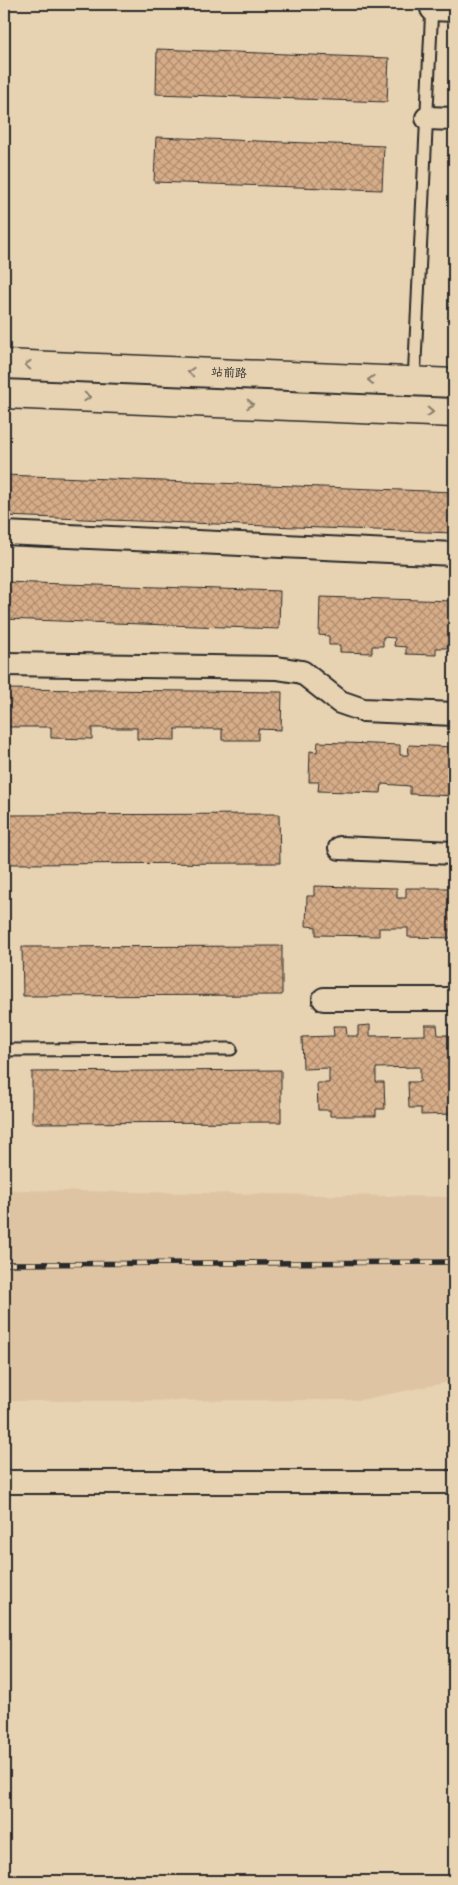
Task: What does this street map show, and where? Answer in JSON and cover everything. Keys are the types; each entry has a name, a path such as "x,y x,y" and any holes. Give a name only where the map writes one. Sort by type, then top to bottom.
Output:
{"street":[{"path":"432,7 454,10"},
{"path":"427,118 454,118"},
{"name":"站前路","path":"4,364 454,383"},
{"path":"4,394 454,413"},
{"path":"4,533 454,554"},
{"path":"4,664 277,668 302,672 340,702 363,710 454,714"},
{"path":"340,848 454,854"},
{"path":"324,999 454,999"},
{"path":"4,1482 454,1482"}],"lane":[{"path":"414,382 432,7"},
{"path":"4,1050 231,1049"}],"shaded area":[{"path":"4,1190 454,1197 454,1381 360,1400 4,1401"}],"building":[{"path":"157,49 389,58 387,102 156,94"},
{"path":"156,137 384,146 382,190 154,182"},
{"path":"4,475 454,492 454,533 4,516"},
{"path":"4,582 280,591 279,629 4,619"},
{"path":"320,597 454,601 454,640 448,639 448,648 436,648 436,655 406,654 406,647 394,646 395,638 383,637 383,646 372,646 372,653 340,652 340,645 329,645 329,636 319,635"},
{"path":"4,689 282,692 281,730 258,729 258,740 222,740 222,729 175,729 175,740 137,739 137,728 92,728 92,739 51,738 51,727 6,727 4,738"},
{"path":"318,742 400,745 400,755 408,755 409,745 454,747 454,796 410,794 410,786 382,784 381,793 318,791 319,782 309,782 310,751 317,752"},
{"path":"279,814 280,863 4,864 4,815"},
{"path":"314,886 397,888 397,898 406,898 406,888 454,888 454,938 408,937 408,928 379,928 379,936 316,935 316,927 306,926 307,896 314,896"},
{"path":"282,946 282,995 23,996 22,947"},
{"path":"449,1024 454,1024 454,1114 421,1115 421,1108 409,1108 408,1082 420,1082 420,1067 376,1068 376,1082 384,1082 385,1109 376,1109 376,1116 330,1116 330,1110 318,1110 317,1083 329,1083 329,1068 303,1069 302,1037 334,1036 333,1026 346,1026 347,1036 358,1036 358,1026 370,1025 370,1036 425,1035 425,1025 437,1025 438,1035 449,1035"},
{"path":"281,1070 281,1122 32,1123 32,1072"}],"railway":[{"path":"4,1264 454,1262"}]}
